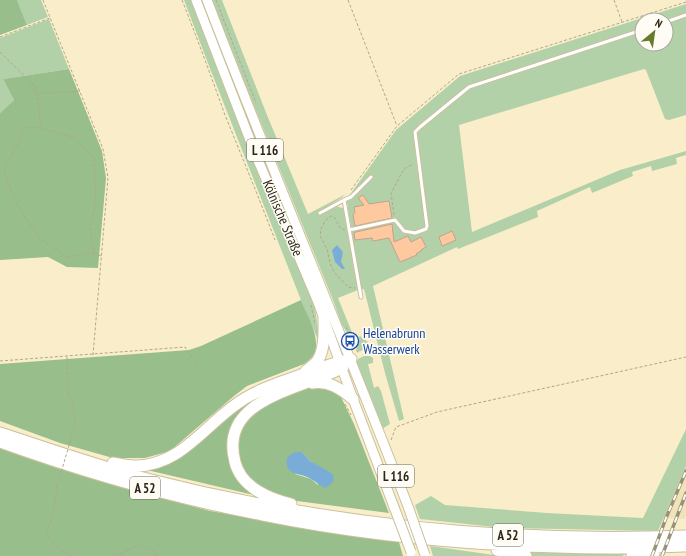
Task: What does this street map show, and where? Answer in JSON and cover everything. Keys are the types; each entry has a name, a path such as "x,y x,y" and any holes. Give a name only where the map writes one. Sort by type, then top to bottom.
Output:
{"highway":[{"path":"324,318 323,342 320,356 302,379 255,405 245,414 237,425 233,437 232,454 236,466 244,479 254,489 267,496 283,502 357,520"},
{"path":"61,453 133,466 158,463 181,451 238,403 251,395 302,379 348,361"},
{"path":"302,379 325,383 342,390 348,400"},
{"name":"A 52","path":"0,433 146,479 271,507 357,520 504,535 606,538 686,536"},
{"name":"A 52","path":"0,442 111,478 209,504 264,516 315,524 432,539 495,544 610,548 686,547"},
{"path":"432,539 526,556"},
{"path":"632,556 686,547"}],"main road":[{"name":"Kölnische Straße","path":"196,0 256,153 321,303"},
{"name":"Kölnische Straße","path":"207,0 268,156 321,303"},
{"name":"L 116","path":"321,303 324,318 348,361 348,400 394,507 411,554"},
{"name":"L 116","path":"321,303 348,361 409,509 425,555"}],"lane":[{"path":"674,19 686,15"},
{"path":"350,230 395,220 404,231 409,233 426,229 427,226 415,132 469,87 634,33"},
{"path":"320,213 350,197 371,177"},
{"path":"344,200 360,297"}],"path":[{"path":"42,0 103,149 108,178 93,355"},
{"path":"182,0 194,28 230,128 275,240"},
{"path":"216,0 256,102"},
{"path":"348,0 397,126"},
{"path":"614,0 622,22"},
{"path":"344,200 397,126 459,74 686,2"},
{"path":"0,37 50,18"},
{"path":"0,52 40,92 80,91"},
{"path":"30,81 37,95 41,128"},
{"path":"94,253 90,228 96,202 94,158 75,138 41,128 26,127 4,170 16,203 38,238 68,257 94,253 101,256"},
{"path":"395,220 391,193 404,169 419,161"},
{"path":"350,230 346,231 340,228 336,219 331,216 325,221 321,229 320,236 327,248 330,263 334,272 350,288 359,288"},
{"path":"316,329 321,303"},
{"path":"344,324 348,361"},
{"path":"0,361 185,347 198,367"},
{"path":"67,357 68,394 73,403 75,424 57,486 52,514 46,531 50,540 71,556"},
{"path":"390,443 396,427 437,412 686,357"},
{"path":"348,400 352,418"},
{"path":"116,556 139,544 153,551 157,556"}],"shaded area":[{"path":"686,466 685,519 663,518"}],"green space":[{"path":"0,0 17,0 27,25 0,35"},
{"path":"17,0 41,0 48,17 27,25"},
{"path":"184,0 192,0 315,307 320,345 301,300"},
{"path":"199,0 203,0 325,302 321,304"},
{"path":"211,0 222,0 308,214 346,194 319,212 320,215 336,206 345,209 358,290 338,298 353,335 357,340 360,336 368,342 363,350 358,352 352,336 350,337 342,325"},
{"path":"686,4 686,115 669,120 665,119 646,70 644,69 459,125 472,232 620,170 686,151 686,155 676,158 677,164 652,171 651,166 632,172 633,176 592,193 590,187 537,211 538,217 458,249 457,247 373,286 404,419 399,421 385,373 364,289 360,290 347,202 349,196 396,130 460,76 634,21 634,52 674,52 674,12 661,12"},
{"path":"49,19 69,69 3,79 14,100 0,113 0,38"},
{"path":"69,69 102,151 106,178 98,268 67,267 48,257 0,260 0,113 14,100 3,79"},
{"path":"301,300 316,339 315,352 312,357 304,364 247,386 170,451 145,458 113,458 60,443 0,421 0,364 189,350 201,346"},
{"path":"364,356 370,356 373,358 373,363 368,364 374,388 378,386 381,391 390,424 382,429 356,363 358,359"},
{"path":"314,386 324,386 343,393 341,397 354,424 389,513 297,501 267,491 248,476 238,456 240,431 246,420 267,405 298,391","holes":["303,453 310,461 318,466 318,485 311,479 295,474"]},
{"path":"255,397 234,419 229,441 230,455 258,496 147,470"},
{"path":"686,429 686,466 658,531 504,528 420,519 415,505 431,496 445,505 547,513 643,518"},
{"path":"0,446 116,486 210,511 399,542 403,556 0,556"},
{"path":"430,546 501,556 433,556"},
{"path":"522,552 626,554 622,556 531,556"}],"water":[{"path":"337,245 343,252 341,262 345,269 342,269 335,262 332,250"},
{"path":"293,453 303,453 310,461 333,475 334,480 330,485 325,488 307,477 290,471 287,464 287,458"}],"building":[{"path":"363,195 369,204 389,201 392,218 355,226 353,215 355,212 354,207 364,205 358,198"},
{"path":"392,224 394,242 408,236 411,242 421,237 426,247 416,254 417,255 400,262 389,238 373,241 372,238 355,240 354,233 356,232"},
{"path":"452,231 456,240 442,246 439,237"}],"railway":[{"path":"652,556 686,471"},
{"path":"662,556 686,493"}],"place":[{"name":"Helenabrunn Wasserwerk","path":"350,341"}]}
